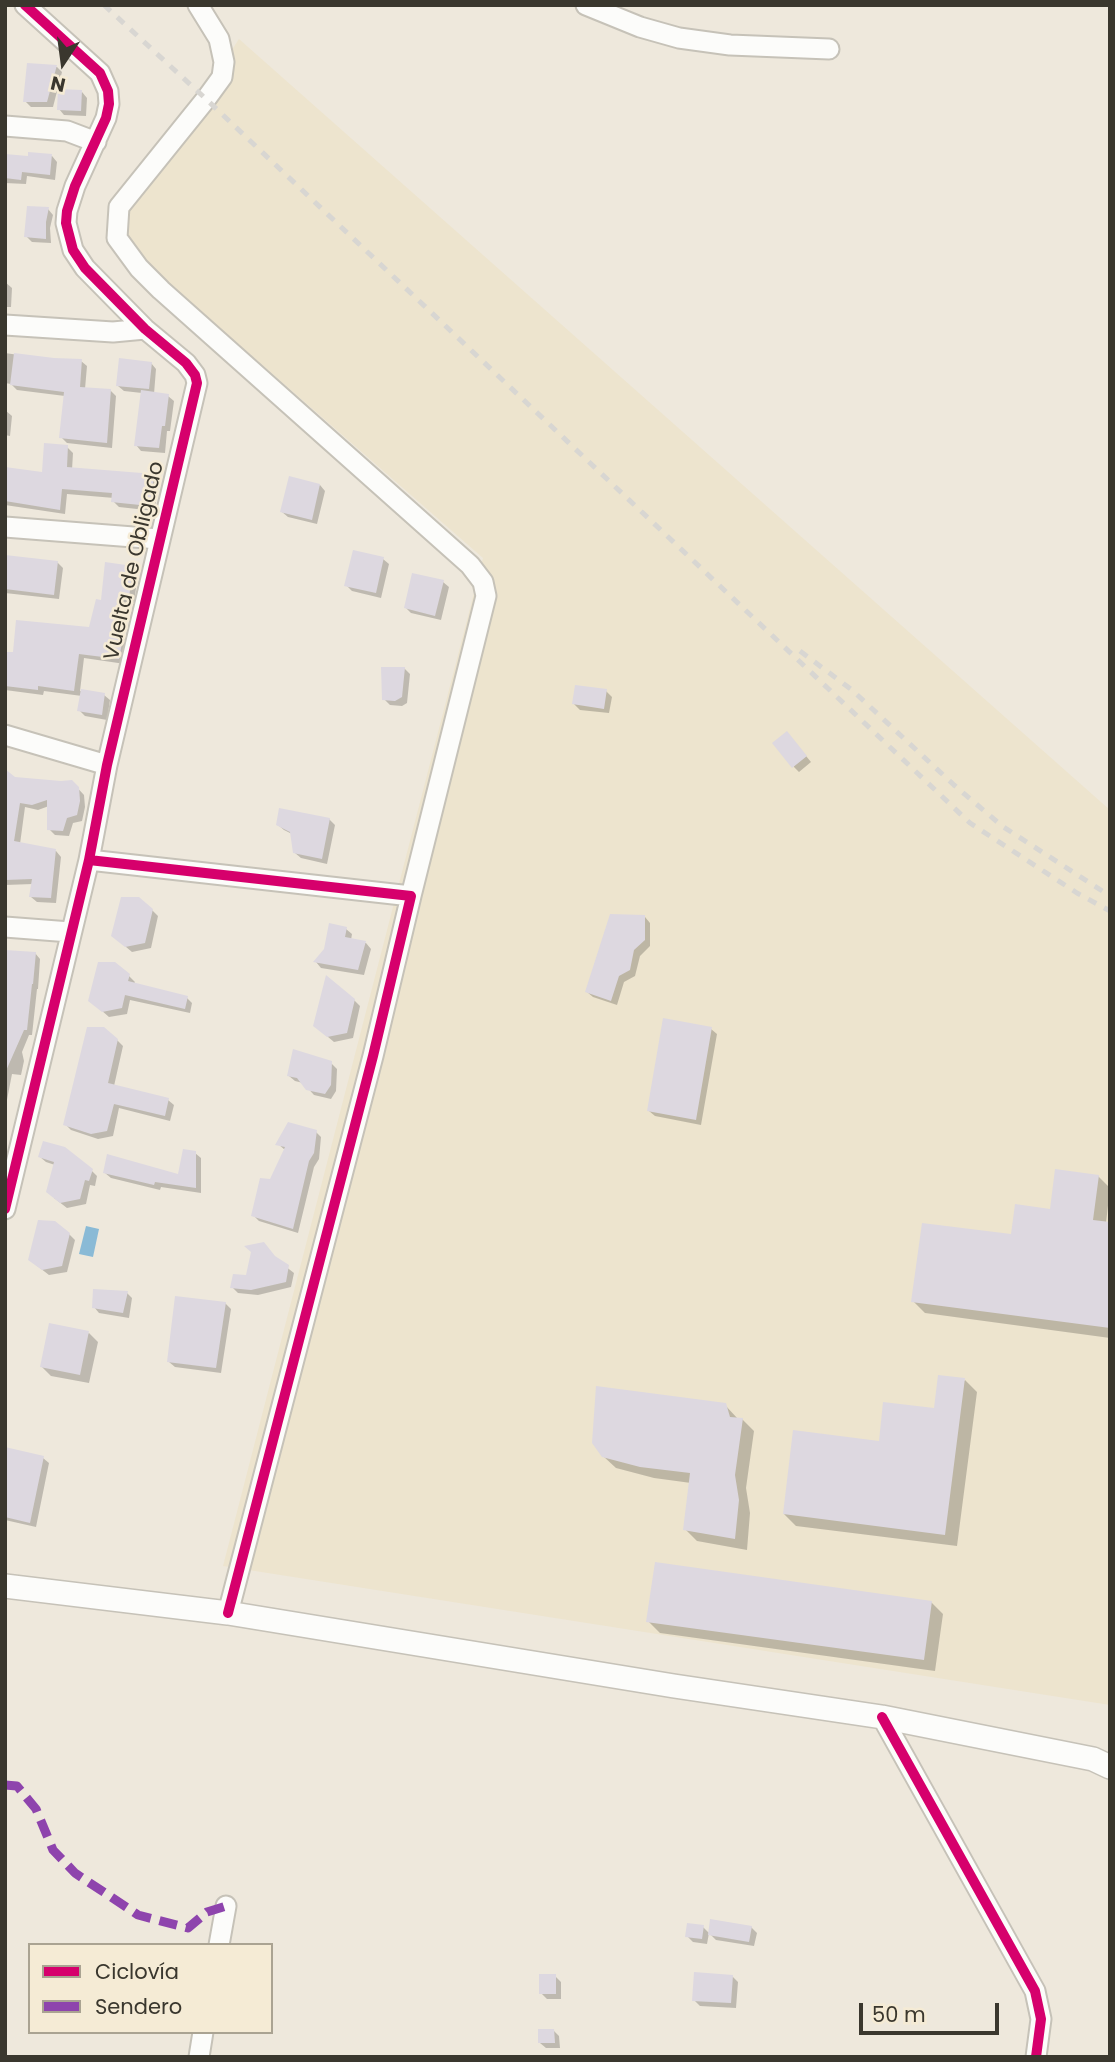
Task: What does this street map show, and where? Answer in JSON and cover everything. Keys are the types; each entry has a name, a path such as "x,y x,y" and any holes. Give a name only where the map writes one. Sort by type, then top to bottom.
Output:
{"main road":[{"path":"5,1586 228,1613 882,1717 1104,1762"}],"street":[{"name":"Vuelta de Obligado","path":"5,1209 14,1135 89,860 107,765 198,383 186,363 145,329 85,268 73,250 66,223 67,211 109,104 105,81 100,73 25,5"},
{"path":"198,5 219,39 224,62 222,77 119,207 117,238 139,268 161,290 470,565 483,582 486,596 373,1056 228,1613"},
{"path":"586,5 640,27 679,38 730,45 829,50"},
{"path":"5,126 67,131 96,142"},
{"path":"5,325 113,332 145,329"},
{"path":"5,527 159,539"},
{"path":"5,735 107,765"},
{"path":"89,860 411,896"},
{"path":"5,927 71,932"},
{"path":"882,1717 1035,1991 1041,2019 1036,2057"},
{"path":"219,1943 226,1906"},
{"path":"199,2057 203,2034"}],"shaded area":[{"path":"239,39 1110,810 1110,1705 223,1566 483,558 117,238 117,225"}],"water":[{"path":"86,1226 99,1229 93,1257 79,1254"}],"building":[{"path":"27,63 57,65 47,102 23,102"},
{"path":"58,89 82,90 81,111 57,110"},
{"path":"28,152 52,154 50,175 22,172 21,180 5,178 5,154 28,156"},
{"path":"27,206 49,207 46,239 24,237"},
{"path":"14,353 82,359 80,387 111,389 107,443 59,438 64,392 10,385"},
{"path":"119,358 152,362 149,389 116,386"},
{"path":"141,390 169,394 159,448 134,446"},
{"path":"44,443 68,445 67,467 154,474 150,506 111,502 112,493 62,489 60,510 5,501 5,467 42,472"},
{"path":"289,476 320,484 312,520 280,512"},
{"path":"353,550 384,557 376,593 344,586"},
{"path":"5,555 58,561 54,595 5,589"},
{"path":"105,562 133,566 129,598 121,597 115,630 124,632 119,659 79,654 74,691 38,686 38,690 5,686 5,652 13,652 16,620 89,627 96,599 101,600"},
{"path":"412,573 444,580 435,616 404,608"},
{"path":"381,667 405,667 402,697 395,701 382,700"},
{"path":"575,685 607,689 604,709 572,704"},
{"path":"81,689 105,693 102,715 77,711"},
{"path":"787,731 807,756 792,768 772,743"},
{"path":"5,769 15,777 72,780 79,787 77,815 67,818 63,831 47,830 47,800 32,805 20,803 14,841 56,849 51,898 29,897 32,879 5,880"},
{"path":"279,808 330,818 322,859 293,853 290,832 276,825"},
{"path":"121,897 139,897 153,909 145,943 125,947 111,936"},
{"path":"610,914 645,915 645,940 634,950 630,970 619,976 611,1001 585,992"},
{"path":"329,923 347,927 345,937 366,941 358,970 313,962 324,949"},
{"path":"5,950 36,952 27,1030 24,1030 5,1073"},
{"path":"98,962 115,962 130,974 128,981 188,996 185,1009 125,995 122,1008 102,1012 88,1001"},
{"path":"326,975 355,999 347,1033 327,1037 313,1026"},
{"path":"663,1018 712,1027 696,1120 647,1111"},
{"path":"87,1027 104,1027 118,1039 108,1083 169,1098 165,1116 114,1104 107,1131 91,1134 63,1125"},
{"path":"293,1049 332,1061 331,1085 325,1094 306,1090 297,1078 287,1076"},
{"path":"288,1122 317,1130 314,1153 309,1161 293,1229 251,1216 260,1178 270,1179 285,1147 275,1145"},
{"path":"43,1141 65,1147 93,1169 89,1181 85,1180 80,1199 60,1203 46,1192 54,1162 38,1157"},
{"path":"183,1149 196,1151 196,1188 155,1182 154,1185 103,1173 107,1154 178,1174"},
{"path":"1055,1169 1099,1175 1093,1220 1110,1222 1110,1328 911,1302 922,1223 1011,1234 1015,1204 1050,1209"},
{"path":"38,1220 55,1221 70,1233 62,1266 42,1270 28,1260"},
{"path":"264,1242 275,1256 289,1265 286,1282 251,1290 230,1288 233,1274 246,1275 251,1252 244,1246"},
{"path":"93,1289 128,1291 123,1313 92,1308"},
{"path":"175,1296 226,1302 216,1368 167,1362"},
{"path":"49,1323 89,1331 80,1375 40,1367"},
{"path":"938,1375 965,1378 945,1535 783,1514 793,1430 879,1441 883,1402 934,1408"},
{"path":"596,1386 726,1403 730,1417 743,1418 735,1475 739,1500 735,1539 683,1530 690,1473 640,1467 602,1457 592,1443"},
{"path":"5,1447 44,1456 30,1523 5,1517"},
{"path":"655,1562 932,1601 924,1660 646,1622"},
{"path":"710,1919 752,1926 749,1942 708,1935"},
{"path":"687,1923 704,1925 702,1939 685,1937"},
{"path":"694,1972 733,1975 731,2003 692,2001"},
{"path":"539,1974 556,1974 556,1994 539,1994"},
{"path":"538,2029 554,2029 555,2043 538,2043"}],"railway":[{"path":"104,5 970,823 1077,893 1110,911"},
{"path":"800,651 852,690 1002,826 1110,896"}],"marked path":[{"path":"5,1785 17,1786 36,1809 53,1850 75,1873 138,1915 188,1928 207,1912 226,1906"}],"cycle path":[{"path":"5,1209 89,860 107,765 197,383 195,375 186,363 145,329 85,268 73,250 66,223 67,211 75,186 106,118 108,91 100,73 25,5"},
{"path":"89,860 411,896 373,1056 228,1613"},
{"path":"882,1717 1035,1991 1041,2019 1036,2057"}]}
